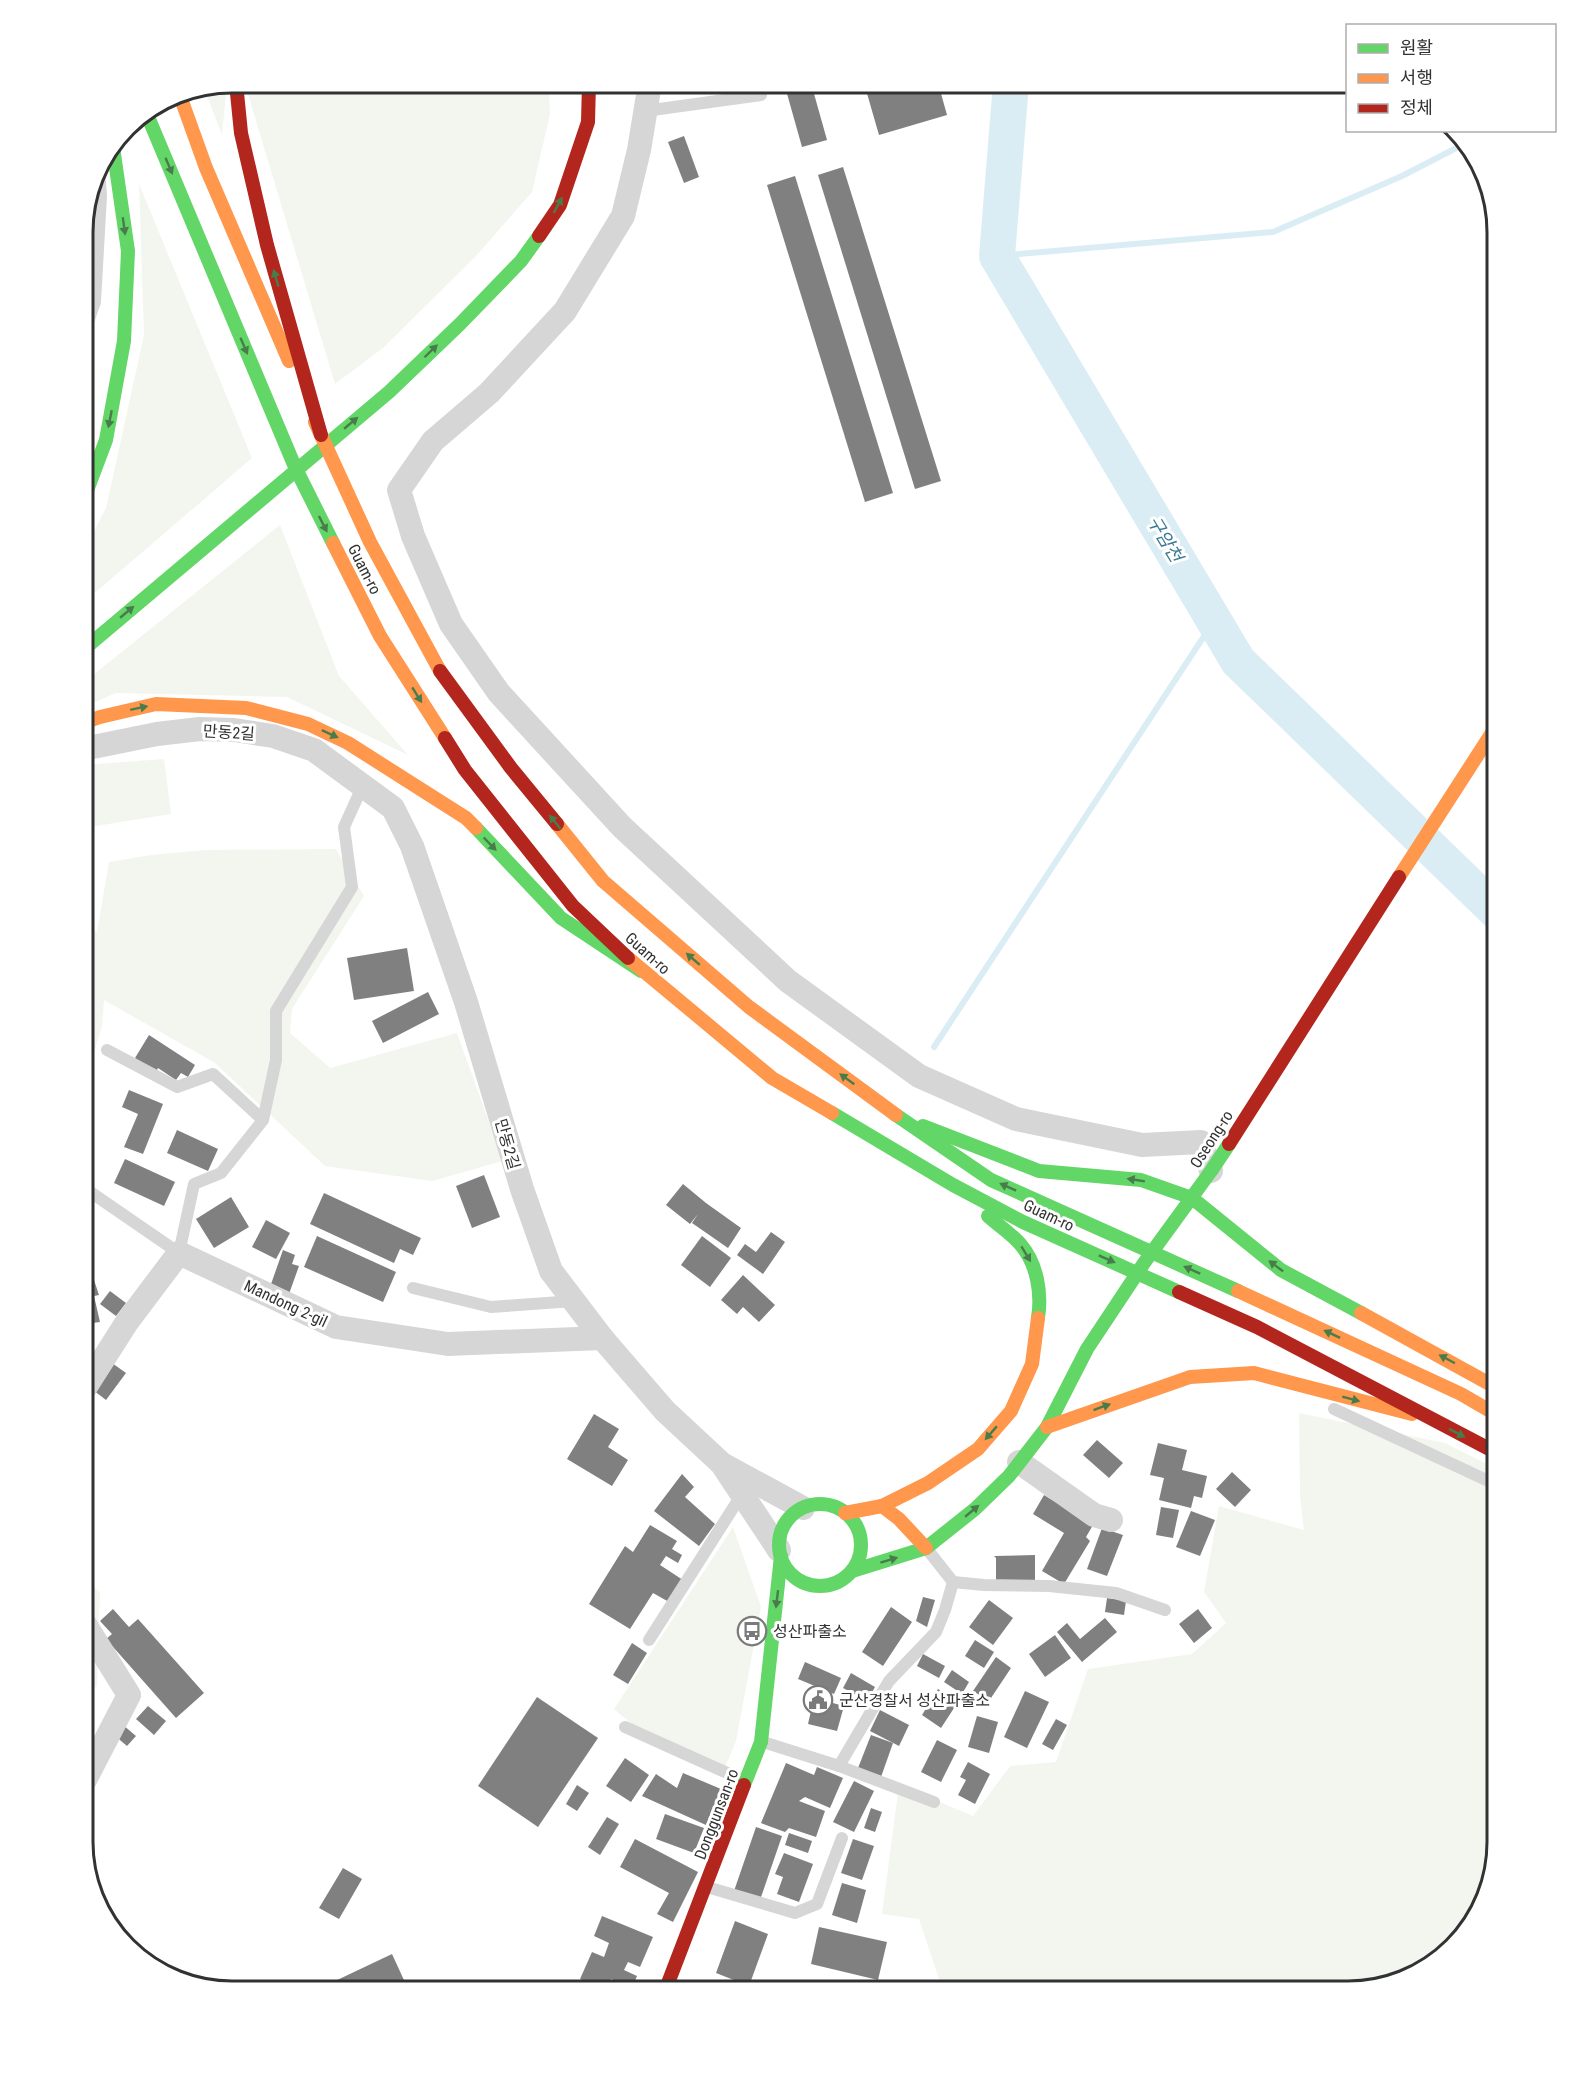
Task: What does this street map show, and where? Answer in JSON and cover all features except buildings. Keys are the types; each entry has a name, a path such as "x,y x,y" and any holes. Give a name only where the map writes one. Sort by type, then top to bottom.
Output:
{"main road":[{"path":"237,93 241,133 309,437"},
{"path":"93,642 388,392 460,324 521,261 560,205 588,122 589,93"},
{"name":"Guam-ro","path":"182,103 309,437 370,542 434,663 511,768 603,881 749,1007 896,1115 991,1180 1265,1303 1461,1394 1487,1409"},
{"name":"Guam-ro","path":"150,120 295,467 380,636 465,770 573,906 641,971 771,1078 953,1185 1053,1235 1257,1327 1487,1448"},
{"path":"93,474 106,440 124,342 128,251 114,159"},
{"path":"273,464 309,437 333,411"},
{"path":"93,719 156,705 246,708 308,724 348,743 466,818 561,918 641,971"},
{"name":"Oseong-ro","path":"926,1548 975,1509 1009,1476 1047,1427 1087,1349 1144,1263 1211,1171 1487,740"},
{"path":"896,1115 1039,1171 1141,1180 1192,1198 1281,1270 1487,1381"},
{"path":"928,1483 978,1449 1011,1411 1032,1364 1040,1307 1036,1271 1021,1245 953,1185"},
{"path":"1044,1403 1087,1349"},
{"path":"1047,1427 1190,1377 1254,1373 1364,1403 1426,1417"},
{"path":"845,1513 882,1506 993,1452"},
{"path":"817,1504 831,1506 845,1513 854,1522 861,1547 852,1571 843,1579 832,1584 819,1586 806,1584 795,1578 786,1568 780,1553 781,1533 789,1518 802,1508 817,1504"},
{"path":"852,1571 926,1548 899,1519 882,1506"},
{"name":"Donggunsan-ro","path":"669,1981 761,1742 780,1553"},
{"path":"804,1601 819,1586"},
{"path":"771,1642 791,1617"}],"street":[{"path":"648,93 639,150 622,216 565,311 489,393 433,441 399,490 413,536 451,624 499,693 622,828 788,981 919,1076 1016,1119 1142,1145 1201,1142 1211,1171"},
{"path":"93,231 94,215"},
{"name":"만동2길","path":"93,747 157,734 200,729 234,730 273,736 314,750 393,808 412,846 466,1002 525,1199 551,1271 602,1338 665,1411 722,1464"},
{"path":"93,1375 127,1322 179,1252"},
{"name":"Mandong 2-gil","path":"179,1252 336,1327 448,1344 602,1338"},
{"path":"1019,1462 1094,1515 1111,1520"},
{"path":"722,1464 780,1553"},
{"path":"722,1464 802,1508"},
{"path":"93,1638 129,1695 93,1765"}],"lane":[{"path":"645,111 761,95"},
{"path":"93,1194 179,1252 194,1184 221,1173 263,1120 276,1060 276,1011 352,887 344,827 363,785"},
{"path":"107,1050 177,1087 213,1074 263,1120"},
{"path":"413,1288 491,1307 574,1301"},
{"path":"1254,1373 1487,1480"},
{"path":"649,1640 742,1494"},
{"path":"926,1548 953,1582 1049,1586 1116,1593 1165,1610"},
{"path":"839,1766 889,1681 936,1632 953,1582"},
{"path":"625,1727 746,1781"},
{"path":"761,1742 839,1766 934,1802"},
{"path":"706,1887 795,1913 817,1904 842,1838"}],"shaded area":[{"path":"226,93 222,135 207,96"},
{"path":"248,93 549,93 550,114 532,192 476,256 383,348 335,384"},
{"path":"139,184 252,458 93,594 93,533 106,508 144,335"},
{"path":"280,525 339,676 408,755 287,697 116,693 93,703 93,675"},
{"path":"164,759 171,814 93,826 93,764"},
{"path":"336,849 364,896 292,1009 290,1033 330,1068 457,1033 503,1161 432,1181 325,1166 215,1063 104,1000 102,1026 93,1056 93,930 97,932 109,862 205,850"},
{"path":"1299,1413 1445,1443 1487,1464 1487,1842 1482,1878 1464,1919 1440,1946 1425,1958 1392,1974 1357,1981 940,1981 919,1919 882,1914 899,1785 973,1816 1010,1766 1056,1762 1088,1669 1192,1654 1226,1623 1204,1592 1219,1506 1304,1530 1300,1496"},
{"path":"733,1527 761,1607 736,1741 721,1777 666,1752 614,1709"},
{"path":"93,1587 100,1592 97,1686 93,1689"}],"waterway":[{"name":"구암천","path":"1010,93 997,256 1238,661 1487,902"},
{"path":"997,256 1273,232 1402,176 1458,147"},
{"path":"934,1047 1214,621"}],"traffic: fast":[{"path":"150,120 295,467 333,543"},
{"path":"93,474 106,440 124,341 128,251 115,158"},
{"path":"93,642 389,392 521,261 539,236"},
{"path":"476,828 561,918 641,971"},
{"path":"832,1113 953,1185 1023,1222 1179,1292"},
{"path":"896,1115 991,1180 1238,1291"},
{"path":"923,1126 1039,1171 1141,1180 1192,1198 1281,1270 1361,1313"},
{"path":"852,1571 926,1548 975,1509 1009,1476 1047,1427 1087,1349 1144,1263 1229,1144"},
{"path":"988,1216 1017,1241 1031,1261 1039,1289 1038,1318"},
{"path":"820,1504 836,1507 849,1516 858,1529 861,1545 858,1561 849,1574 836,1583 820,1586 804,1583 791,1574 782,1561 779,1545 782,1529 791,1516 804,1507 820,1504"},
{"path":"744,1785 761,1742 781,1556"}],"traffic: slow":[{"path":"183,103 206,168 289,361"},
{"path":"315,422 370,542 440,671"},
{"path":"333,543 380,636 445,738"},
{"path":"93,719 156,704 246,708 308,724 348,743 466,818 476,828"},
{"path":"1399,877 1487,741"},
{"path":"557,824 603,881 749,1007 896,1115"},
{"path":"628,958 772,1078 832,1113"},
{"path":"1238,1291 1461,1394 1487,1409"},
{"path":"1361,1313 1487,1382"},
{"path":"845,1513 882,1506 928,1483 978,1449 1011,1411 1032,1364 1038,1318"},
{"path":"1047,1427 1190,1377 1254,1373 1412,1414"},
{"path":"882,1506 899,1519 926,1548"}],"traffic: jam":[{"path":"237,93 241,133 267,245 321,435"},
{"path":"539,236 560,205 588,122 589,93"},
{"path":"440,671 511,768 557,824"},
{"path":"445,738 465,770 573,906 628,958"},
{"path":"1229,1144 1399,877"},
{"path":"1179,1292 1257,1327 1487,1448"},
{"path":"669,1981 744,1785"}],"place":[{"name":"성산파출소","path":"752,1631"},
{"name":"군산경찰서 성산파출소","path":"818,1700"}]}
